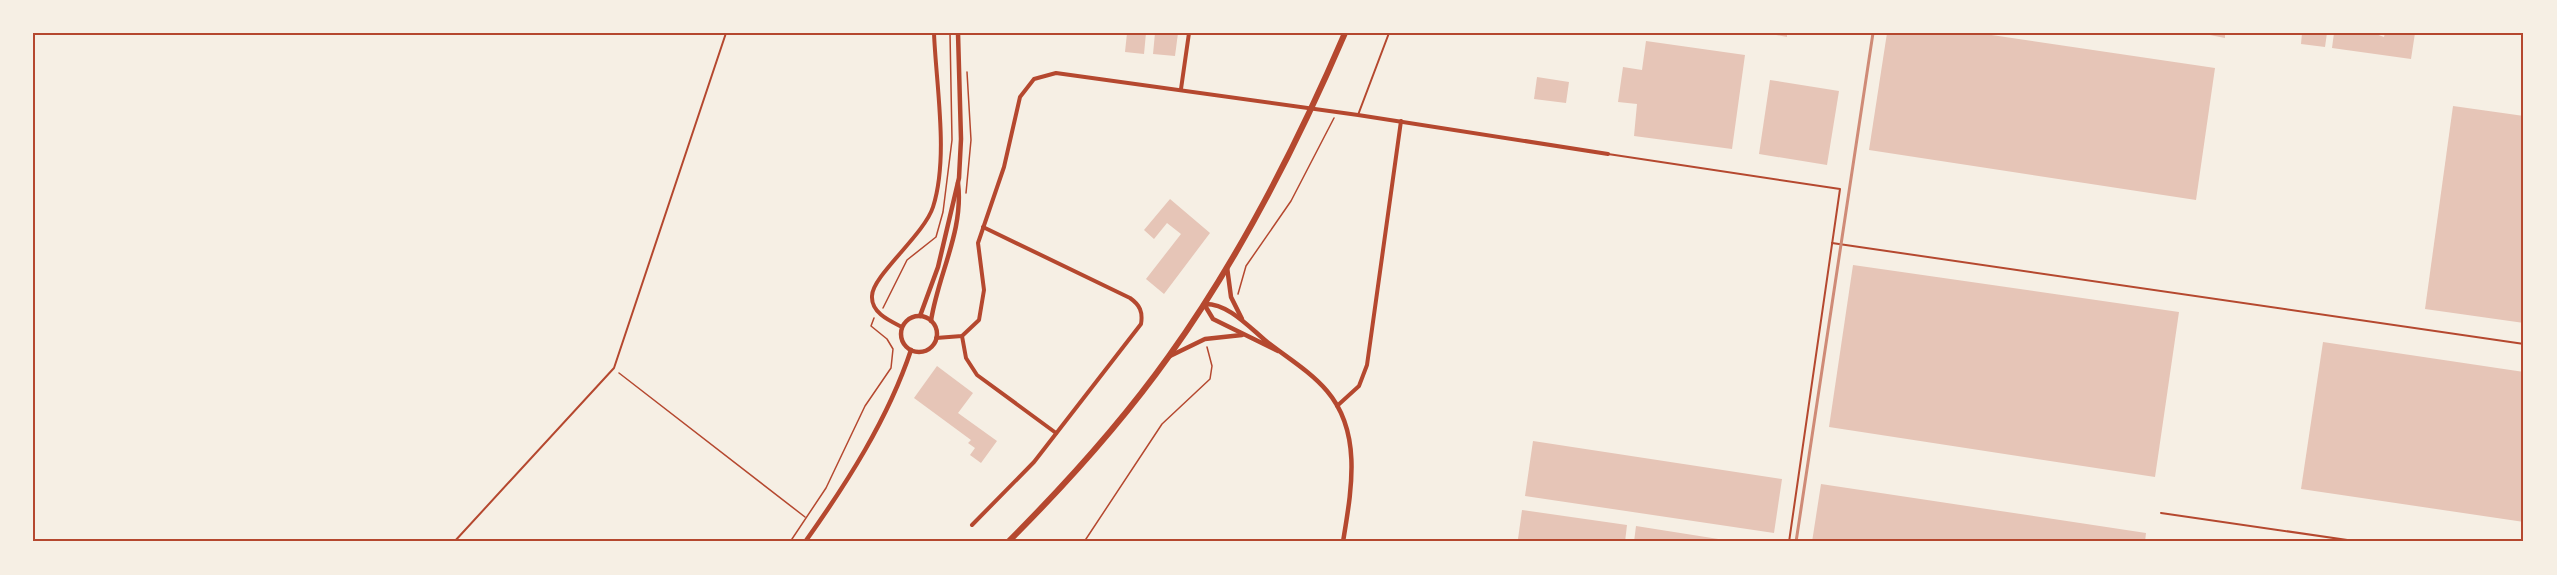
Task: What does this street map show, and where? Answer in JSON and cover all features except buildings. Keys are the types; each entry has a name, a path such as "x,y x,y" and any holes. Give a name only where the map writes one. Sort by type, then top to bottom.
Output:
{"main road":[{"path":"1008,542 1095,448 1168,358 1204,304 1301,130 1345,33"}],"street":[{"path":"902,327 873,307 873,288 923,226 936,196 940,147 934,33"},
{"path":"931,321 920,316 911,317 902,327 903,342 911,350 927,350 936,338 931,321 953,240 960,201 958,181 961,128 958,33"},
{"path":"1181,89 1189,33"},
{"path":"936,338 962,336 974,328 982,311 984,290 978,243 1002,175 1020,97 1034,79 1056,73 1181,89 1608,154"},
{"path":"1337,406 1359,386 1367,365 1401,121"},
{"path":"920,316 938,267 958,181"},
{"path":"972,525 1034,462 1141,324 1141,311 1138,304 1130,298 983,227"},
{"path":"1227,264 1231,297 1245,323"},
{"path":"1204,304 1213,319 1278,351"},
{"path":"1204,304 1221,306 1245,323 1312,376 1328,391 1337,406 1348,433 1353,463 1343,542"},
{"path":"1168,358 1205,339 1244,334"},
{"path":"962,336 966,358 976,375 1056,433"},
{"path":"805,542 850,476 872,437 911,350"}],"lane":[{"path":"454,542 614,368 726,33"},
{"path":"1358,115 1389,33"},
{"path":"1608,154 1840,189 1789,542"},
{"path":"1832,243 2524,344"},
{"path":"2161,513 2361,542"}],"path":[{"path":"790,542 841,459 865,406 891,368 892,349 887,339 871,326 871,321 885,306 907,260 936,237 943,212 952,140 950,33"},
{"path":"1231,297 1240,293 1246,266 1291,201 1338,112"},
{"path":"1084,542 1162,424 1210,379 1212,366 1205,339"},
{"path":"614,368 806,519"}],"railway":[{"path":"1796,542 1873,33"}]}
